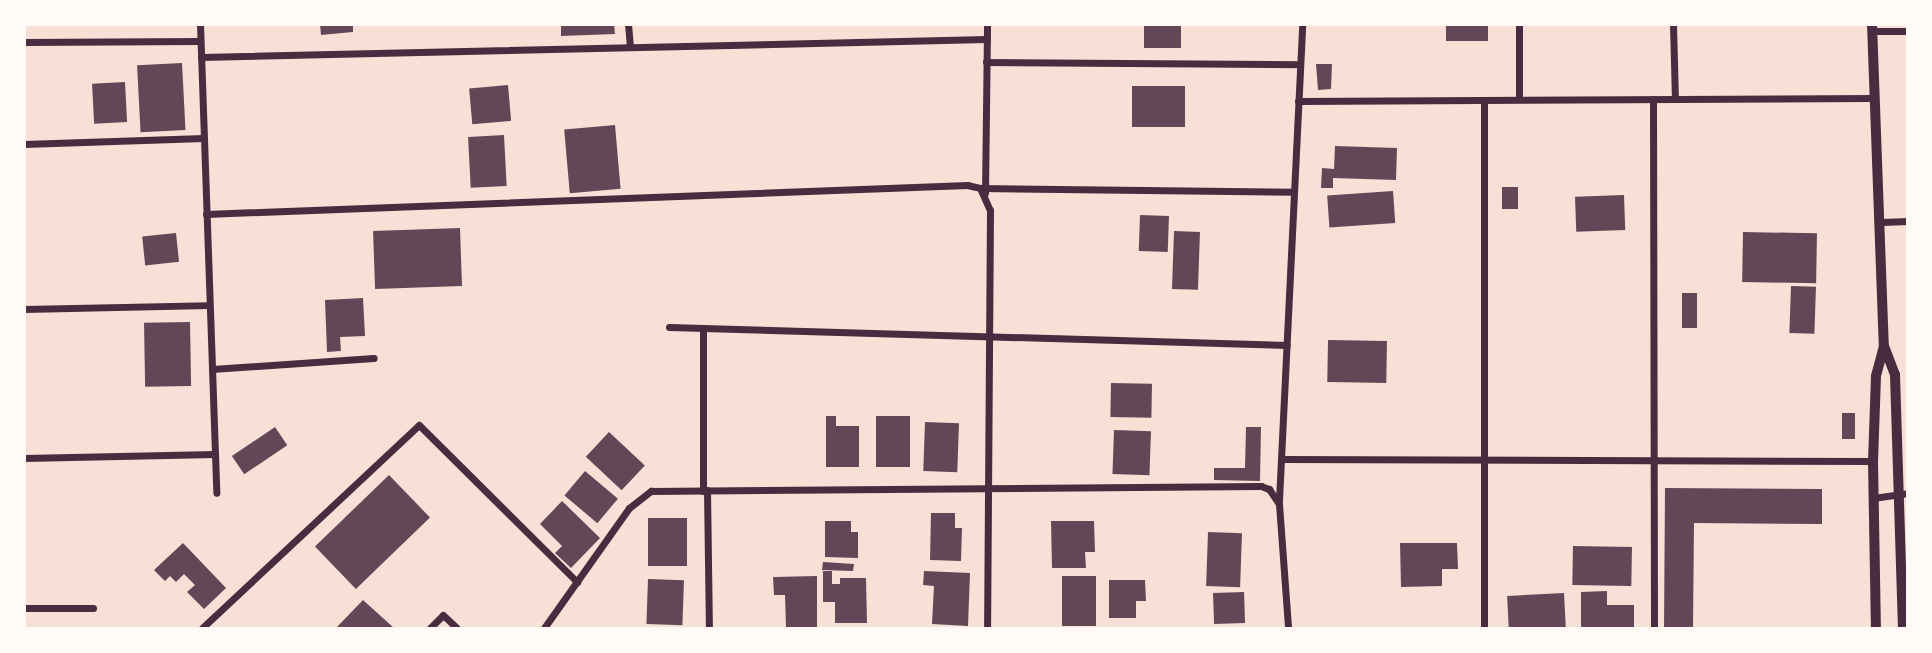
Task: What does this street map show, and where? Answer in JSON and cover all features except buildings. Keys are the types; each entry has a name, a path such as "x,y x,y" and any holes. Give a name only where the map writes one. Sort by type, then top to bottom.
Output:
{"main road":[{"path":"1872,28 1873,98 1882,222 1884,346 1876,376 1873,461 1876,628"},
{"path":"1884,346 1895,375 1905,493 1903,628"}],"street":[{"path":"200,24 216,493"},
{"path":"628,24 630,47"},
{"path":"987,24 983,190 990,210 987,628"},
{"path":"1288,628 1279,504 1302,24"},
{"path":"1519,24 1519,99"},
{"path":"1673,24 1675,99"},
{"path":"1872,28 1908,32"},
{"path":"201,57 987,38"},
{"path":"24,43 200,41"},
{"path":"986,62 1300,64"},
{"path":"1298,101 1873,98"},
{"path":"1653,99 1654,628"},
{"path":"1484,100 1484,628"},
{"path":"24,144 204,138"},
{"path":"206,214 967,185 983,190 1294,191"},
{"path":"1882,222 1908,222"},
{"path":"24,309 209,305"},
{"path":"669,327 1287,345"},
{"path":"703,328 709,628"},
{"path":"212,369 373,358"},
{"path":"202,628 419,425 577,582"},
{"path":"24,458 215,454"},
{"path":"1281,459 1873,461"},
{"path":"544,628 643,494 705,491 1261,486 1269,489 1279,504"},
{"path":"1873,498 1905,493"},
{"path":"24,608 93,608"},
{"path":"430,628 443,615 457,628"}]}
